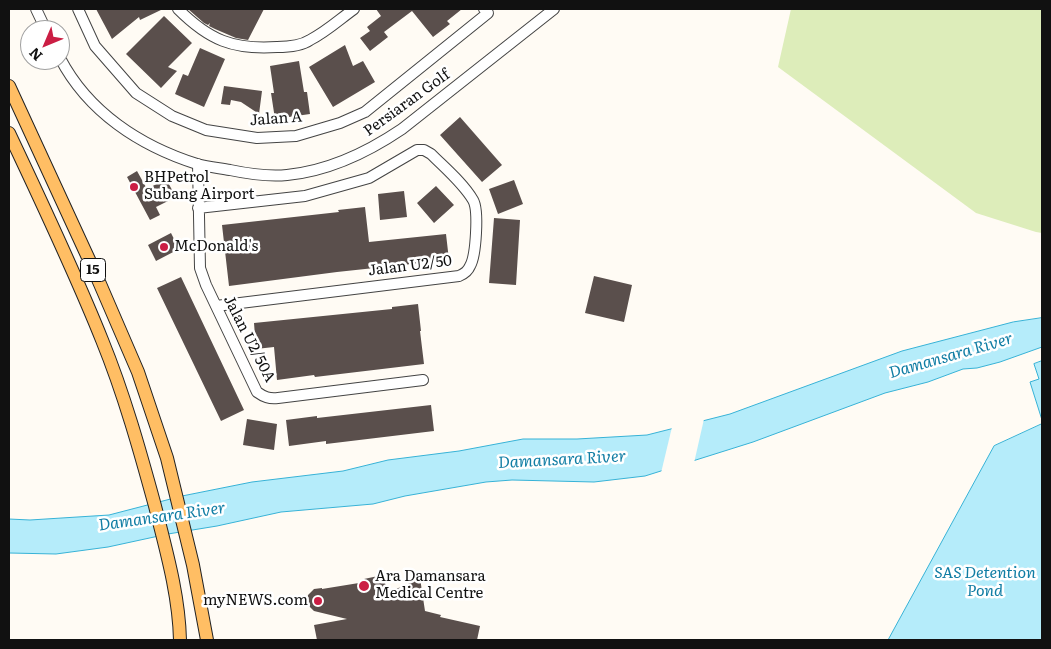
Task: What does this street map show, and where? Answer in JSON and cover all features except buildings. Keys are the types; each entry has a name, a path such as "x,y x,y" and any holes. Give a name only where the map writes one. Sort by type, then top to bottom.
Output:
{"main road":[{"name":"15","path":"9,86 97,277 138,372 167,458 193,565 207,640"},
{"name":"15","path":"9,133 103,342 144,465 172,573 180,640"}],"street":[{"name":"Jalan A","path":"78,9 95,46 136,93 172,116 206,130 257,138 296,136 340,123 365,112 488,13 484,9"},
{"path":"178,9 194,24 219,40 252,49 288,47 309,41 351,11"},
{"path":"338,9 351,11"},
{"name":"Persiaran Golf","path":"66,70 84,96 109,118 131,134 161,150 198,164 254,174 286,175 319,169 348,159 380,144 402,130 554,9"},
{"name":"Jalan U2/50","path":"198,208 305,196 369,178 417,150 424,150 431,154 466,191 474,201 477,210 473,260 467,270 458,276 216,306"},
{"name":"Jalan U2/50A","path":"198,164 200,268 206,285 257,392 262,396 278,398 423,380"}],"green space":[{"path":"791,9 1042,9 1042,233 976,213 778,67"}],"water":[{"name":"Damansara River","path":"1042,318 1042,347 1000,362 977,368 963,369 928,382 885,393 753,442 645,476 594,482 512,480 486,482 405,496 373,504 281,512 108,547 56,554 9,553 9,519 30,520 109,515 182,496 252,482 343,471 388,460 459,451 523,439 577,439 647,435 730,414 902,351 1013,322"},
{"path":"1042,361 1042,420 1030,382 1039,379 1034,364"},
{"name":"SAS Detention Pond","path":"1042,424 1042,640 888,640 994,446"}],"pier":[{"path":"704,419 694,463 661,473 672,427"}],"place":[{"name":"BHPetrol Subang Airport","path":"134,187"},
{"name":"McDonald's","path":"164,247"},
{"name":"Ara Damansara Medical Centre","path":"364,586"},
{"name":"myNEWS.com","path":"318,601"}]}
